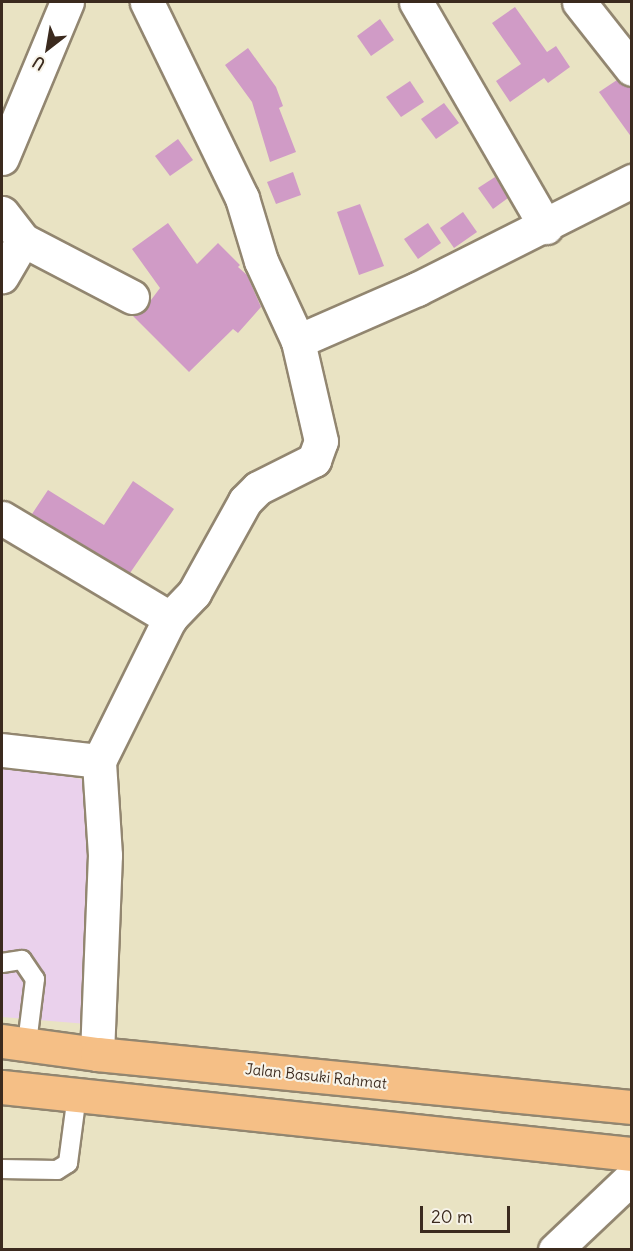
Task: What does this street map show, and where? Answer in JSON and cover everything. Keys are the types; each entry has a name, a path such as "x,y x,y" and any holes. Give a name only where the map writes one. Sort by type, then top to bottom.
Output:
{"highway":[{"name":"Jalan Basuki Rahmat","path":"14,1042 97,1054 632,1107"},
{"path":"2,1087 632,1154"}],"street":[{"path":"2,158 67,2"},
{"path":"97,1054 105,855 99,761 170,618 194,593 245,501 258,488 314,460 319,451 320,430 298,341 261,261 242,198 214,135 147,2"},
{"path":"416,2 546,227"},
{"path":"579,2 632,69"},
{"path":"298,341 546,227 632,181"},
{"path":"2,213 23,240 132,297"},
{"path":"2,276 23,240"},
{"path":"2,518 170,618"},
{"path":"2,750 99,761"},
{"path":"555,1250 632,1177"}],"lane":[{"path":"2,963 22,960 35,979 14,1042"},
{"path":"2,1168 57,1170 68,1163 77,1095"}],"shaded area":[{"path":"2,764 92,781 87,1024 2,1017"}],"building":[{"path":"515,7 547,52 556,46 570,67 548,83 544,78 510,102 496,81 521,64 492,23"},
{"path":"380,19 394,40 371,56 357,36"},
{"path":"248,48 276,87 283,106 279,108 296,152 270,162 252,102 225,65"},
{"path":"617,80 632,87 632,138 599,92"},
{"path":"410,81 424,102 401,117 386,97"},
{"path":"444,103 459,123 436,139 421,119"},
{"path":"178,139 193,160 170,176 155,156"},
{"path":"293,172 301,195 276,204 267,182"},
{"path":"495,177 508,198 493,209 478,188"},
{"path":"360,204 384,266 359,275 337,212"},
{"path":"463,212 477,232 454,248 440,228"},
{"path":"168,223 197,264 218,243 247,275 261,307 238,333 233,329 189,372 133,316 142,312 160,288 132,249"},
{"path":"428,223 441,243 418,259 404,239"},
{"path":"133,481 174,509 130,573 32,514 48,490 104,525"}]}
